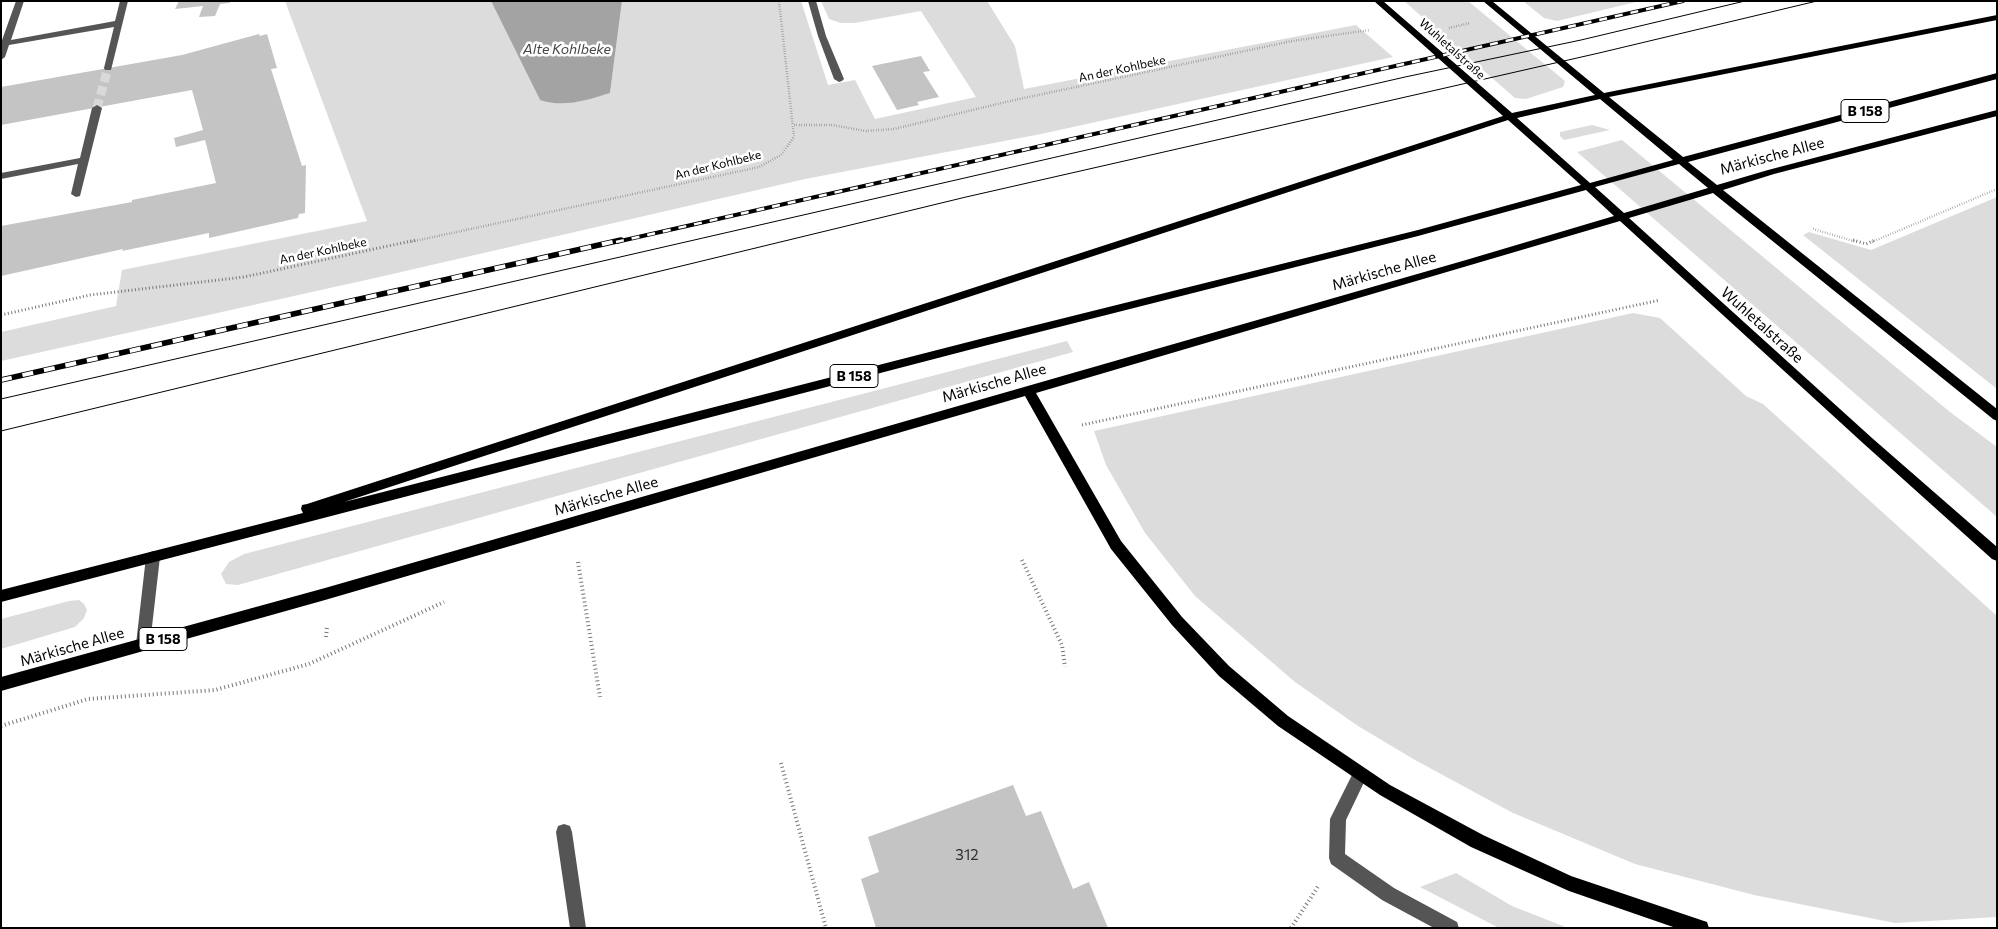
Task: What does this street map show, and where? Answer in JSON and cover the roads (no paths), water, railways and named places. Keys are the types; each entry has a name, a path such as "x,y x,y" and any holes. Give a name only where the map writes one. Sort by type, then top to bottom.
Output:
{"main road":[{"name":"Wuhletalstraße","path":"1378,1 1508,117 1548,150 1868,442 1997,555"},
{"path":"1487,1 1601,96 1997,416"},
{"path":"190,546 1508,117 1601,96 1997,17"},
{"name":"Märkische Allee","path":"1,596 965,347 1418,233 1997,76"},
{"name":"Märkische Allee","path":"1,684 325,594 1470,263 1770,172 1997,113"},
{"path":"1028,390 1116,545 1176,621 1224,671 1283,721 1385,790 1477,841 1569,883 1701,928"}],"lane":[{"path":"1,57 20,1"},
{"path":"108,68 124,1"},
{"path":"812,1 822,36 839,79"},
{"path":"7,42 119,23"},
{"path":"76,194 98,108"},
{"path":"1,176 85,160"},
{"path":"143,644 153,556"},
{"path":"1360,774 1338,819 1337,858 1388,894 1451,928"},
{"path":"564,832 578,928"}],"water":[{"name":"Alte Kohlbeke","path":"491,1 622,1 610,93 567,103 540,100"}],"tunnel":[{"path":"97,108 108,68"}],"tram line":[{"path":"1,399 1405,77 1581,40 1745,1"},
{"path":"1,431 966,197 1599,53 1817,1"}],"railway":[{"path":"616,242 1683,1"},
{"path":"1,380 621,240"}]}
